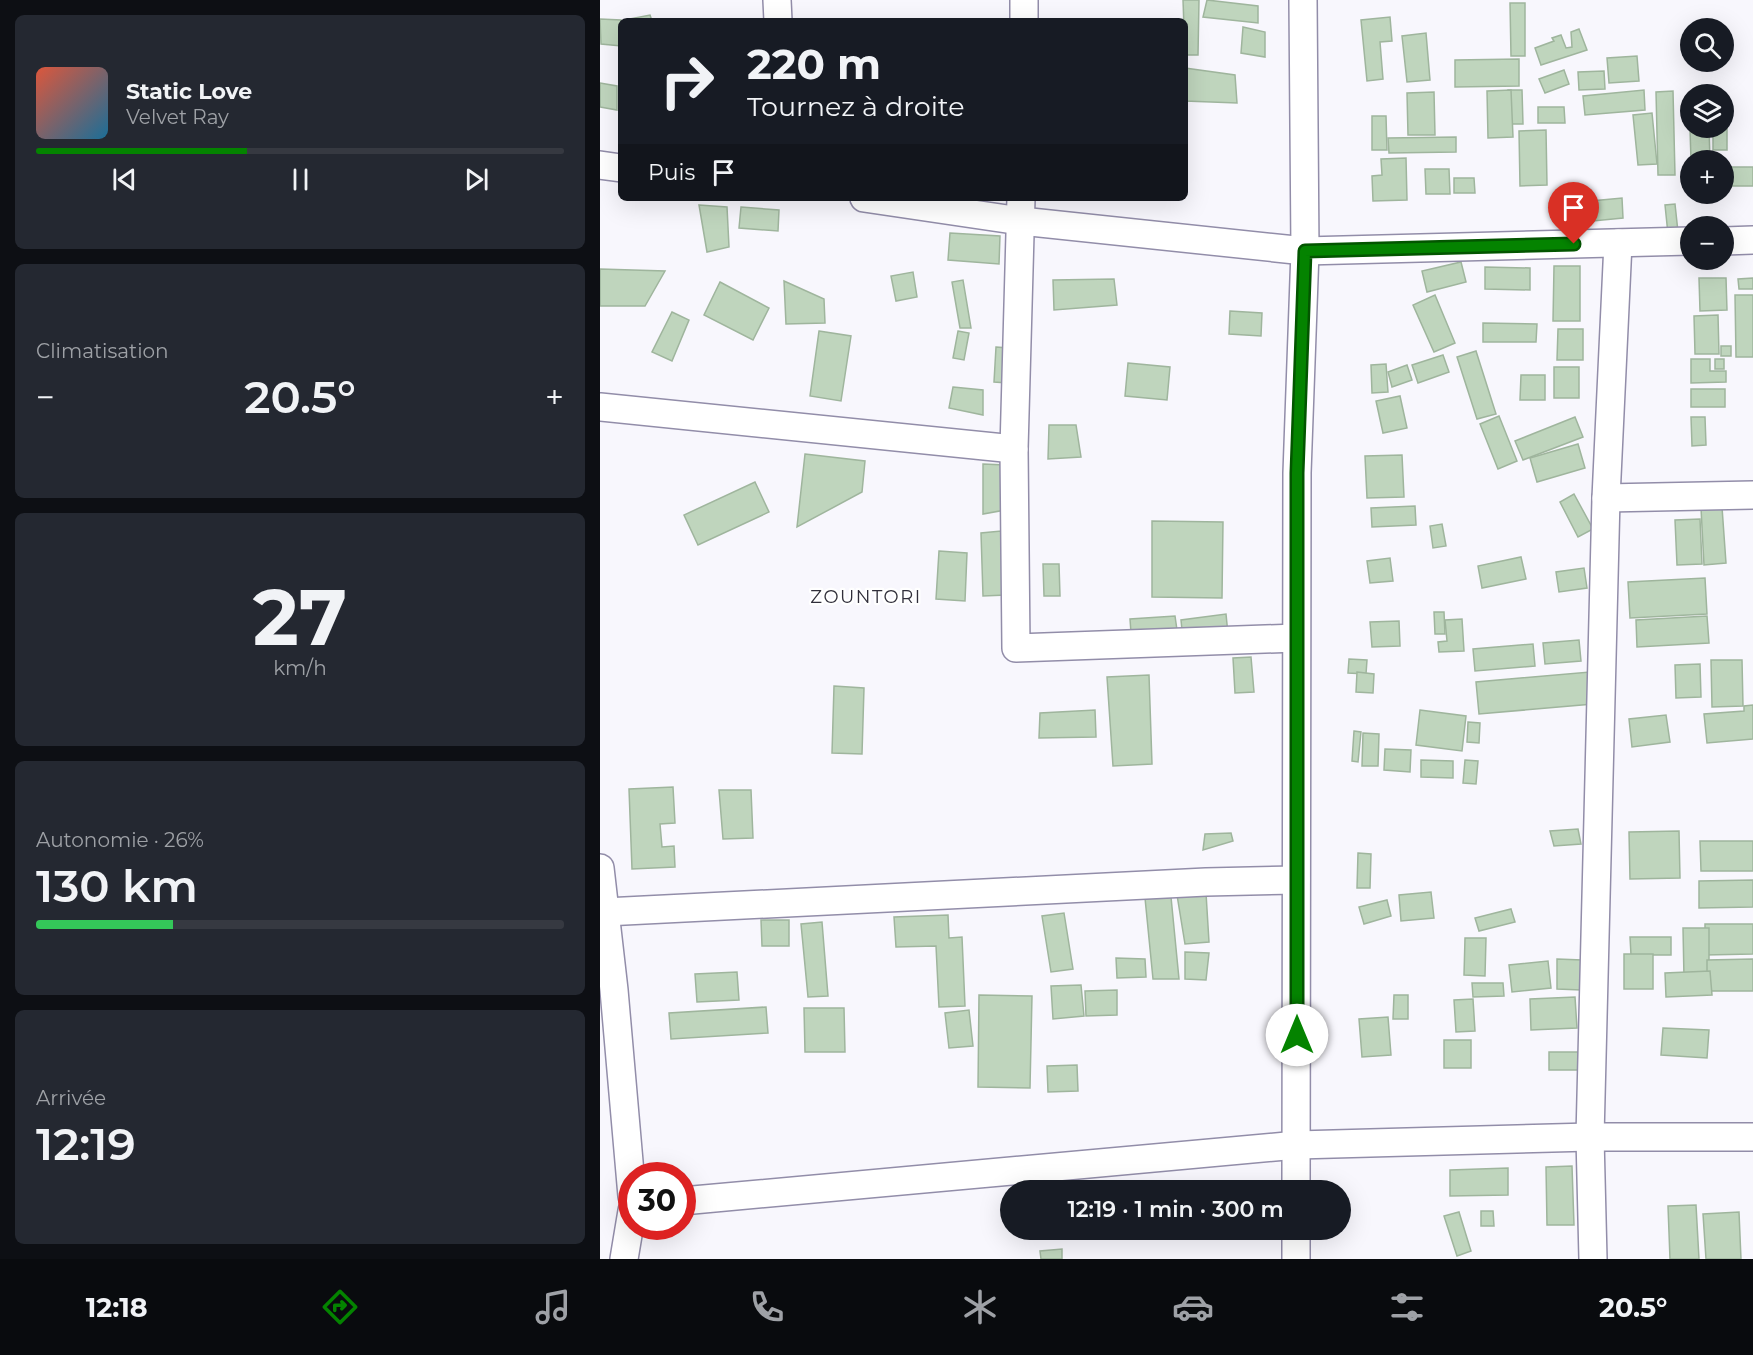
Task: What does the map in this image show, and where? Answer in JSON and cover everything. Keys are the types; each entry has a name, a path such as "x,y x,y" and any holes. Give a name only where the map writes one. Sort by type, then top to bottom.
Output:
{"street":[{"path":"777,0 778,18"},
{"path":"1024,0 1024,18"},
{"path":"1296,1180 1297,473 1305,251 1303,0"},
{"path":"600,165 618,168"},
{"path":"903,201 1021,210 1305,251 1680,242"},
{"path":"1021,210 1014,449 1016,648 1296,638"},
{"path":"1734,241 1753,240"},
{"path":"1593,1259 1590,1137 1606,498 1618,243"},
{"path":"600,408 1014,449"},
{"path":"1606,498 1753,495"},
{"path":"600,868 607,994 628,1162"},
{"path":"602,911 1182,883 1296,880"},
{"path":"696,1200 1297,1145 1590,1137 1753,1137"},
{"path":"621,1255 625,1240"},
{"path":"1296,1240 1296,1259"}],"building":[{"path":"1183,0 1199,0 1198,55 1188,55 1188,18 1184,18"},
{"path":"1207,0 1258,6 1258,23 1203,17"},
{"path":"1510,3 1525,3 1525,56 1511,56"},
{"path":"650,15 651,18 634,18"},
{"path":"1390,17 1392,41 1380,42 1383,79 1367,81 1361,20"},
{"path":"600,19 618,20 618,46 601,44"},
{"path":"1243,27 1265,32 1265,57 1241,53"},
{"path":"1579,29 1587,50 1541,65 1535,48 1554,41 1552,38 1561,35 1566,48 1572,47 1571,32"},
{"path":"1426,33 1430,80 1407,82 1402,36"},
{"path":"1637,56 1639,81 1609,83 1607,58"},
{"path":"1519,59 1519,86 1455,87 1455,60"},
{"path":"1188,68 1235,75 1237,103 1188,101"},
{"path":"1564,70 1569,84 1545,93 1539,79"},
{"path":"1604,71 1605,89 1579,90 1578,72"},
{"path":"600,83 617,86 617,110 600,107"},
{"path":"1508,90 1522,90 1523,124 1509,124"},
{"path":"1511,90 1513,137 1488,138 1487,91"},
{"path":"1644,90 1645,110 1585,115 1583,96"},
{"path":"1673,91 1675,175 1658,175 1656,92"},
{"path":"1434,92 1435,135 1408,135 1407,93"},
{"path":"1538,107 1564,107 1565,123 1538,123"},
{"path":"1652,113 1657,164 1638,165 1633,115"},
{"path":"1372,116 1386,116 1387,150 1372,150"},
{"path":"1546,130 1547,185 1520,186 1519,131"},
{"path":"1456,137 1456,152 1389,153 1388,138"},
{"path":"1690,138 1709,138 1710,150 1691,150"},
{"path":"1713,138 1727,138 1727,150 1713,150"},
{"path":"1406,158 1407,200 1373,201 1372,176 1382,175 1381,159"},
{"path":"1734,167 1753,167 1753,186 1734,186"},
{"path":"1425,169 1449,169 1450,194 1426,194"},
{"path":"1454,178 1474,178 1475,193 1454,193"},
{"path":"1622,198 1623,218 1593,221 1591,201"},
{"path":"1675,204 1678,232 1668,234 1665,205"},
{"path":"699,205 727,207 729,247 707,252"},
{"path":"741,207 779,210 778,231 739,228"},
{"path":"950,233 1000,236 999,264 948,260"},
{"path":"1461,262 1466,282 1427,292 1422,271"},
{"path":"1554,266 1580,266 1580,321 1553,321"},
{"path":"1485,267 1530,268 1530,290 1485,289"},
{"path":"600,269 665,271 645,306 600,306"},
{"path":"913,272 917,297 896,301 891,276"},
{"path":"1699,278 1726,278 1727,310 1700,311"},
{"path":"1753,278 1753,289 1739,289 1738,279"},
{"path":"1114,279 1117,305 1054,310 1053,280"},
{"path":"963,280 971,328 960,328 952,282"},
{"path":"784,281 824,299 825,323 786,324"},
{"path":"720,282 769,308 753,340 704,315"},
{"path":"1435,295 1455,343 1434,352 1413,305"},
{"path":"1735,295 1753,295 1753,357 1736,357"},
{"path":"1230,311 1262,313 1261,336 1229,334"},
{"path":"672,312 689,320 672,361 652,352"},
{"path":"1718,315 1719,354 1695,354 1694,316"},
{"path":"1483,323 1537,324 1536,342 1483,342"},
{"path":"1558,329 1583,329 1583,360 1557,360"},
{"path":"819,331 851,336 841,401 810,396"},
{"path":"958,331 969,333 964,360 953,358"},
{"path":"1721,346 1731,346 1731,356 1721,356"},
{"path":"996,347 1008,348 1007,383 994,382"},
{"path":"1476,351 1496,414 1477,419 1457,357"},
{"path":"1443,355 1449,372 1418,383 1412,365"},
{"path":"1691,359 1710,359 1710,371 1726,371 1726,382 1691,383"},
{"path":"1715,359 1724,359 1724,369 1715,369"},
{"path":"1128,363 1170,367 1167,400 1125,396"},
{"path":"1386,364 1388,392 1372,393 1371,365"},
{"path":"1407,365 1412,380 1392,387 1388,372"},
{"path":"1554,367 1579,367 1579,398 1554,398"},
{"path":"1521,375 1545,375 1545,400 1520,400"},
{"path":"953,387 983,390 983,415 949,408"},
{"path":"1691,389 1725,389 1725,407 1691,407"},
{"path":"1400,396 1407,428 1383,433 1376,401"},
{"path":"1499,416 1517,461 1498,469 1480,424"},
{"path":"1575,417 1583,437 1523,460 1515,441"},
{"path":"1691,417 1705,417 1706,445 1692,446"},
{"path":"1049,425 1076,425 1081,457 1048,459"},
{"path":"1578,444 1585,468 1537,482 1530,458"},
{"path":"805,454 865,461 862,492 797,527"},
{"path":"1402,455 1404,497 1367,498 1365,456"},
{"path":"983,464 1005,465 1005,510 983,514"},
{"path":"755,482 769,512 698,545 684,515"},
{"path":"1574,494 1593,529 1578,537 1560,502"},
{"path":"1415,506 1416,525 1372,527 1371,508"},
{"path":"1722,507 1726,563 1704,565 1701,508"},
{"path":"1700,519 1702,564 1677,565 1675,520"},
{"path":"1152,521 1223,522 1222,598 1152,597"},
{"path":"1442,524 1446,546 1433,548 1430,526"},
{"path":"1001,531 1006,595 983,596 981,533"},
{"path":"939,551 967,553 965,601 936,599"},
{"path":"1521,557 1526,579 1482,588 1478,566"},
{"path":"1390,558 1393,581 1370,583 1367,561"},
{"path":"1043,564 1059,564 1060,596 1044,596"},
{"path":"1584,568 1587,588 1559,592 1556,572"},
{"path":"1705,578 1707,614 1630,618 1628,582"},
{"path":"1434,612 1444,612 1445,634 1435,634"},
{"path":"1226,614 1228,634 1183,640 1181,620"},
{"path":"1175,616 1177,630 1131,633 1130,619"},
{"path":"1707,616 1709,643 1637,647 1636,620"},
{"path":"1462,619 1464,651 1439,652 1438,642 1447,641 1445,620"},
{"path":"1399,621 1400,646 1372,647 1370,622"},
{"path":"1579,640 1581,661 1545,664 1543,643"},
{"path":"1533,644 1535,666 1475,671 1473,649"},
{"path":"1251,657 1254,692 1235,693 1233,658"},
{"path":"1349,659 1367,660 1366,674 1348,673"},
{"path":"1711,660 1742,660 1743,706 1712,707"},
{"path":"1700,664 1701,697 1676,698 1675,665"},
{"path":"1357,672 1374,674 1373,693 1356,692"},
{"path":"1590,672 1593,704 1479,714 1476,682"},
{"path":"1149,675 1152,764 1113,766 1107,677"},
{"path":"834,686 864,688 862,754 832,753"},
{"path":"1753,705 1753,739 1707,743 1704,714 1744,711 1744,706"},
{"path":"1095,710 1096,737 1039,738 1040,713"},
{"path":"1420,710 1466,716 1462,751 1416,745"},
{"path":"1666,715 1670,742 1632,747 1629,719"},
{"path":"1468,722 1480,723 1479,743 1467,742"},
{"path":"1354,731 1361,732 1358,762 1352,761"},
{"path":"1363,733 1379,734 1378,766 1362,766"},
{"path":"1385,749 1411,750 1410,772 1384,770"},
{"path":"1421,760 1453,761 1453,778 1421,777"},
{"path":"1465,760 1478,761 1476,784 1463,783"},
{"path":"673,787 675,823 660,824 662,847 674,846 675,867 632,869 629,789"},
{"path":"719,790 751,790 753,838 723,839"},
{"path":"1578,829 1581,844 1554,846 1550,831"},
{"path":"1679,831 1680,878 1630,879 1629,832"},
{"path":"1231,833 1233,841 1203,850 1205,834"},
{"path":"1700,841 1753,841 1753,871 1701,871"},
{"path":"1358,853 1371,854 1370,888 1357,888"},
{"path":"1753,880 1753,907 1699,908 1699,881"},
{"path":"1431,892 1434,918 1401,921 1399,895"},
{"path":"1206,893 1209,942 1185,944 1177,895"},
{"path":"1171,897 1179,979 1153,979 1145,898"},
{"path":"1387,900 1391,916 1364,924 1359,907"},
{"path":"1511,909 1515,922 1479,931 1475,918"},
{"path":"1064,913 1073,969 1051,972 1042,916"},
{"path":"948,915 949,938 962,937 965,1006 939,1007 936,946 896,947 894,917"},
{"path":"761,920 789,920 789,946 762,946"},
{"path":"822,922 828,996 808,997 801,924"},
{"path":"1705,924 1753,924 1753,954 1705,955"},
{"path":"1683,928 1709,928 1709,977 1684,978"},
{"path":"1630,937 1671,937 1671,955 1631,955"},
{"path":"1465,938 1486,938 1485,976 1464,975"},
{"path":"1185,952 1209,953 1206,980 1185,979"},
{"path":"1624,954 1653,954 1653,989 1624,989"},
{"path":"1116,958 1145,959 1146,977 1117,978"},
{"path":"1557,959 1582,960 1581,990 1557,989"},
{"path":"1753,959 1753,991 1707,991 1707,960"},
{"path":"1548,961 1551,988 1512,992 1509,965"},
{"path":"1710,971 1712,995 1666,997 1665,973"},
{"path":"737,972 739,1000 697,1002 695,974"},
{"path":"1472,983 1503,983 1504,996 1473,997"},
{"path":"1081,985 1084,1016 1053,1019 1051,986"},
{"path":"1117,990 1117,1015 1086,1016 1085,991"},
{"path":"979,995 1032,996 1030,1088 978,1087"},
{"path":"1394,995 1408,995 1408,1019 1393,1019"},
{"path":"1575,997 1577,1028 1531,1030 1530,999"},
{"path":"1473,999 1475,1031 1456,1032 1454,1000"},
{"path":"766,1007 768,1033 671,1039 669,1013"},
{"path":"804,1008 844,1008 845,1052 805,1052"},
{"path":"969,1010 973,1046 949,1048 945,1013"},
{"path":"1388,1017 1391,1055 1362,1057 1359,1019"},
{"path":"1663,1028 1709,1030 1707,1058 1661,1055"},
{"path":"1444,1040 1471,1040 1471,1068 1444,1068"},
{"path":"1549,1052 1585,1052 1584,1070 1549,1070"},
{"path":"1077,1065 1078,1091 1048,1092 1047,1066"},
{"path":"1572,1166 1574,1225 1547,1225 1546,1167"},
{"path":"1508,1168 1508,1195 1450,1196 1450,1170"},
{"path":"1696,1205 1699,1259 1670,1259 1668,1206"},
{"path":"1481,1211 1493,1211 1494,1226 1481,1226"},
{"path":"1459,1212 1471,1251 1457,1256 1444,1216"},
{"path":"1739,1212 1741,1259 1706,1259 1703,1214"},
{"path":"1062,1249 1062,1259 1041,1259 1040,1251"}],"district":[{"name":"ZOUNTORI","path":"866,597"}],"route":[{"path":"1297,1035 1297,473 1305,251 1574,244"}]}
